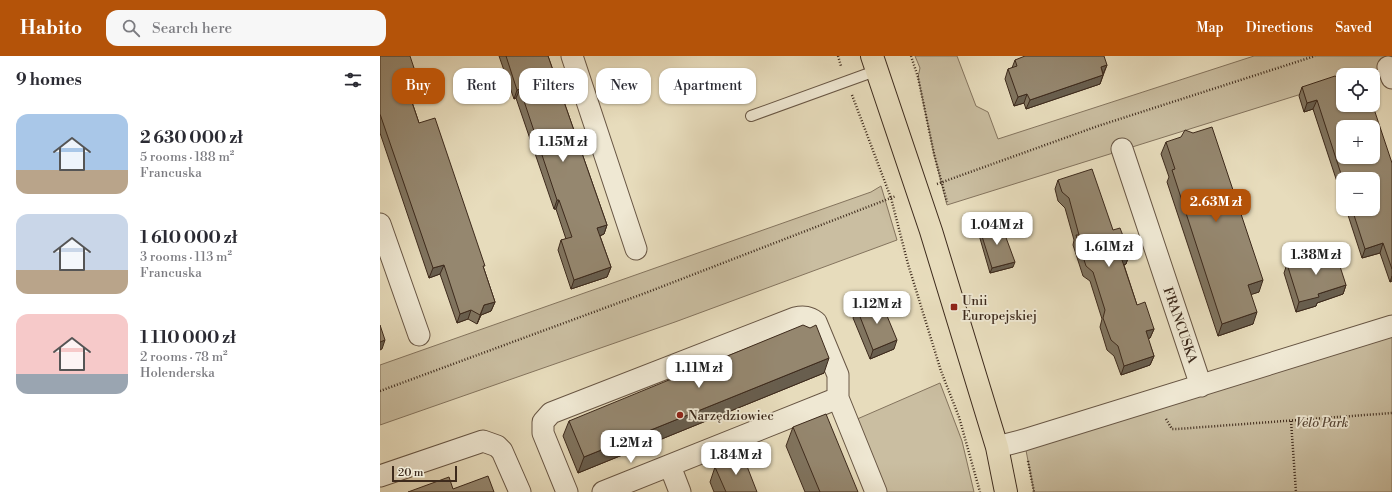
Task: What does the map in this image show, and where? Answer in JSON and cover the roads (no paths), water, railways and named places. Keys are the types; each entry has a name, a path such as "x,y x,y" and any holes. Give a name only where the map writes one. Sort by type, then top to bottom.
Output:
{"main road":[{"path":"875,63 917,190 997,447 1006,492"}],"street":[{"path":"572,56 636,249"},
{"name":"FRANCUSKA","path":"1122,149 1201,386"},
{"path":"380,224 419,335"},
{"path":"567,492 543,433 543,422 551,413 795,318 810,318 820,330 838,376 838,398 876,492"},
{"path":"997,447 1161,399 1392,326"},
{"path":"603,492 838,398"},
{"path":"380,476 483,441 497,446 502,452 520,492"},
{"path":"670,466 680,492"}],"lane":[{"path":"751,116 847,82 875,63"}],"place":[{"name":"Unii Europejskiej","path":"954,307"},
{"name":"Narzędziowiec","path":"680,415"}],"park label":[{"name":"Velo Park","path":"1322,422"}]}
